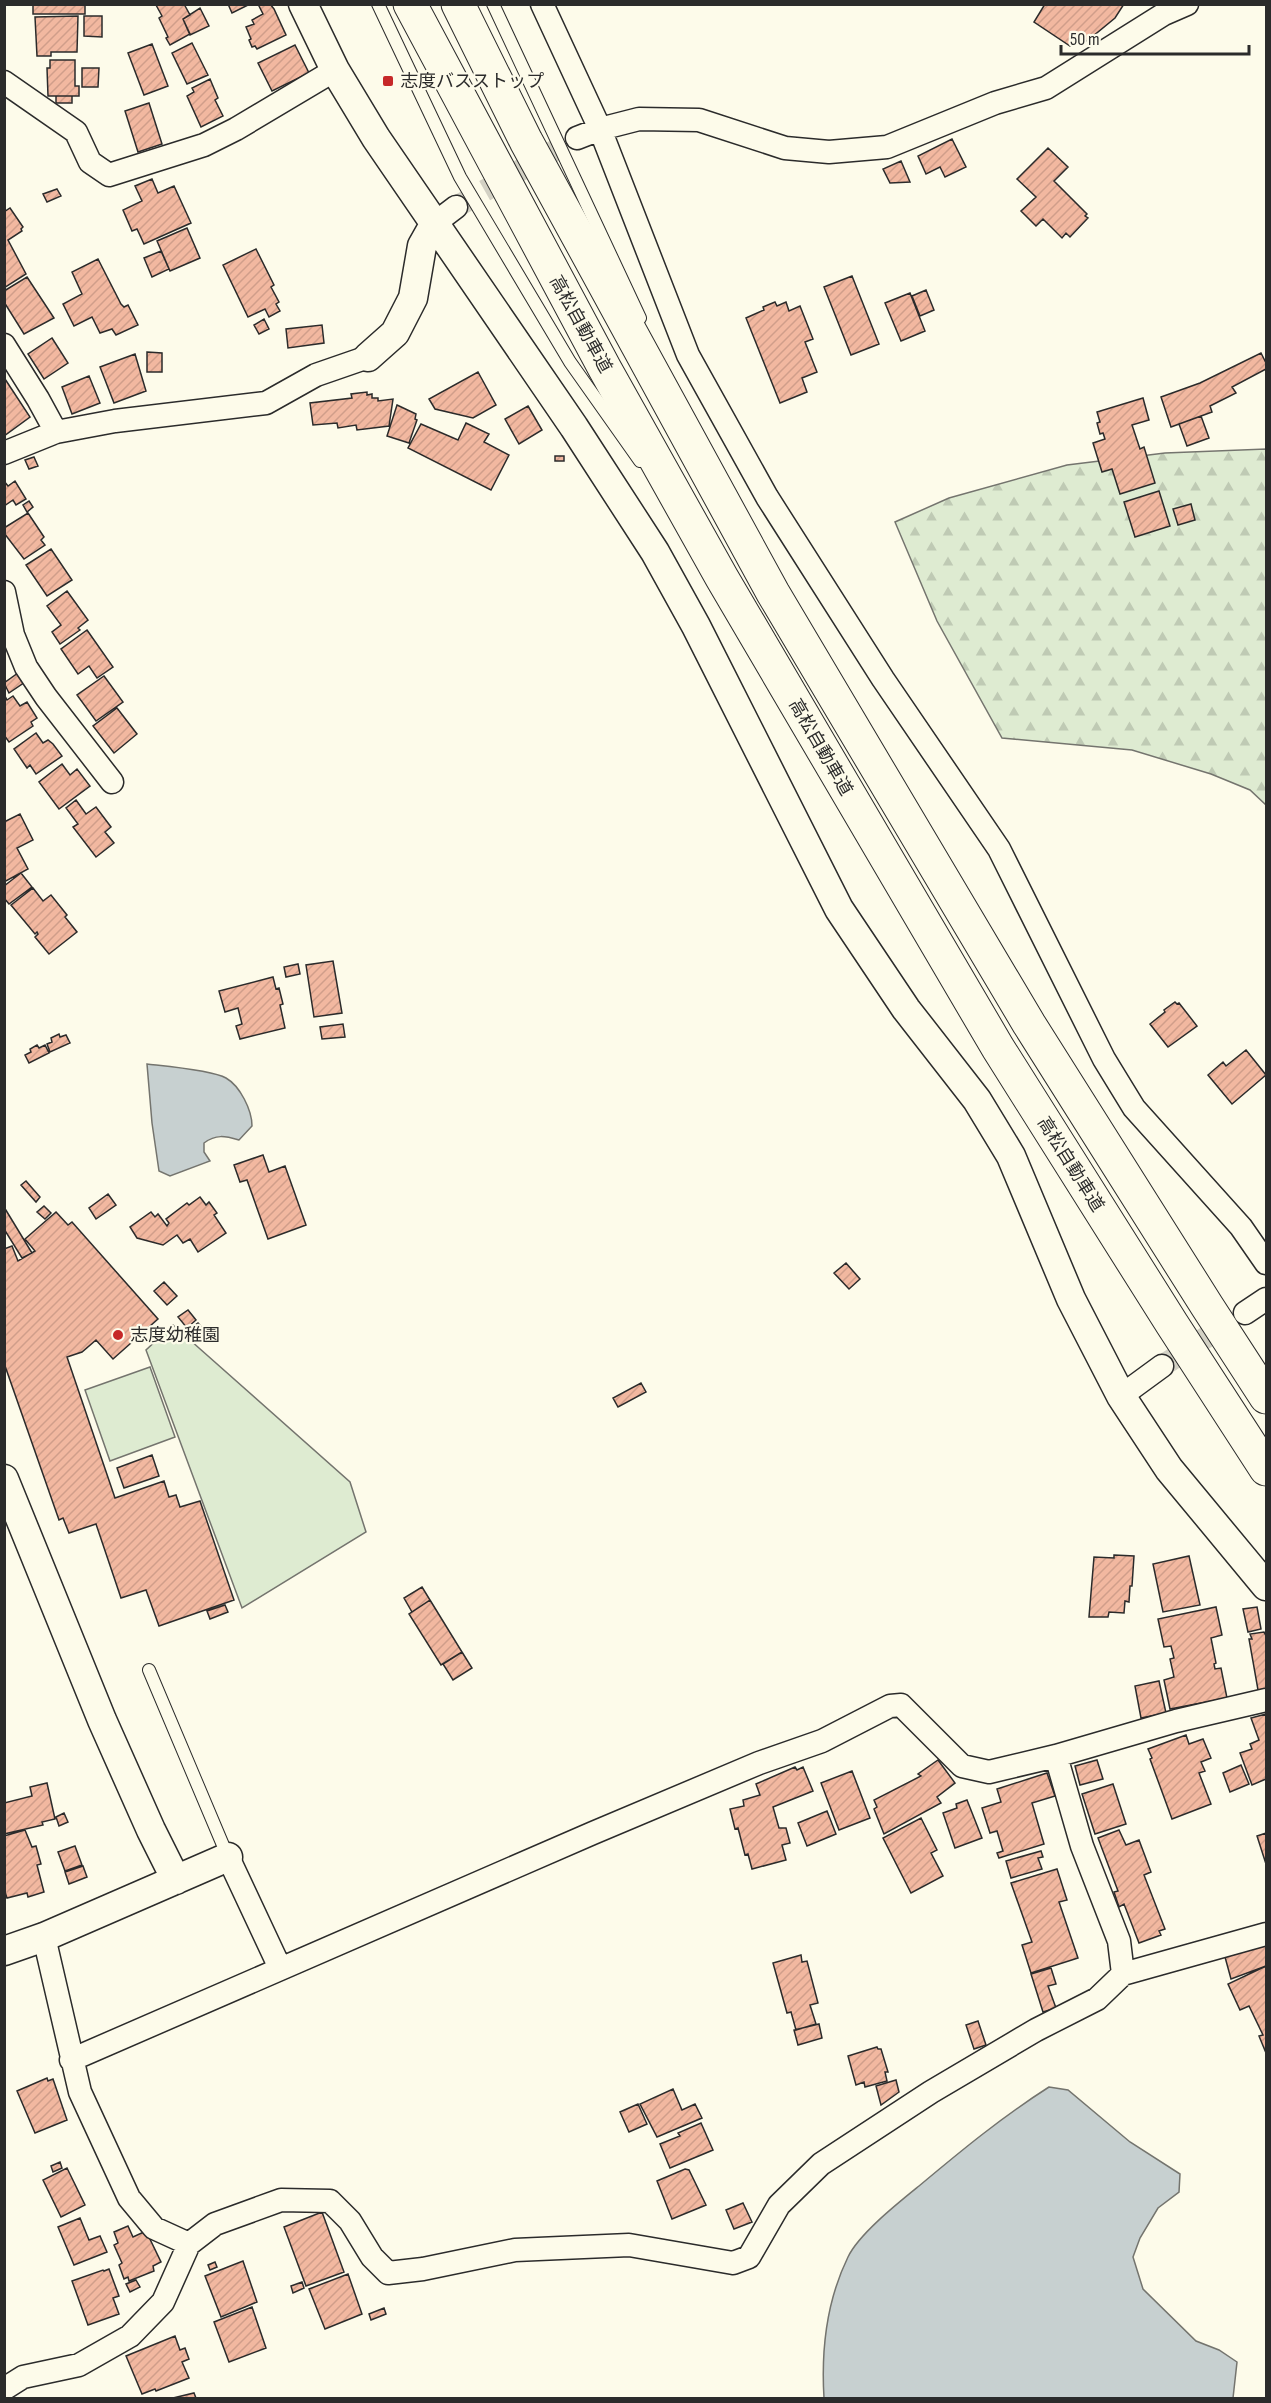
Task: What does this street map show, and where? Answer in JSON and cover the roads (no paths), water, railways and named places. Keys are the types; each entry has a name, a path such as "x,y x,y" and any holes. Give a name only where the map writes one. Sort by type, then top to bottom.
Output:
{"highway":[{"name":"高松自動車道","path":"410,4 600,359 722,578 998,1048 1266,1469"},
{"name":"高松自動車道","path":"458,4 526,141 773,593 1029,1024 1266,1397"}],"street":[{"path":"303,4 335,70 376,138 445,215 574,427 655,552 696,626 839,909 906,1009 977,1100 1011,1156 1071,1299 1121,1396 1169,1469 1266,1586"},
{"path":"542,4 600,129 688,355 767,496 883,679 999,849 1104,1059 1134,1108 1241,1227 1266,1263"},
{"path":"577,138 600,129 639,119 699,120 785,148 829,152 887,147 995,103 1046,88 1162,9 1187,4"},
{"path":"4,82 76,132 90,162 109,175 204,145 236,129 335,70"},
{"path":"4,453 56,432 115,421 266,403 316,375 368,357 395,333 413,298 422,246 445,215"},
{"path":"4,345 56,432"},
{"path":"4,592 13,634 26,667 46,697 112,782"},
{"path":"1245,1312 1266,1299"},
{"path":"1121,1396 1162,1366"},
{"path":"4,1479 102,1720 176,1880"},
{"path":"71,2060 728,1776 822,1741 890,1706 901,1705 962,1766 988,1772 1056,1756 1176,1721 1266,1700"},
{"path":"1056,1756 1082,1846 1119,1941 1123,1974"},
{"path":"4,1951 44,1937 228,1857 280,1968"},
{"path":"4,2389 23,2377 79,2365 130,2336 163,2302 189,2244 215,2224 282,2200 330,2201 350,2221 372,2257 388,2273 423,2269 515,2250 629,2246 733,2263 749,2257 779,2205 821,2164 932,2091 1036,2030 1097,1999 1123,1974 1266,1934"},
{"path":"44,1937 80,2091 129,2198 154,2228 189,2244"}],"lane":[{"path":"378,4 460,177 570,362 722,578"},
{"path":"493,4 649,339 696,453"},
{"path":"149,1670 228,1857"}],"tunnel":[{"path":"456,207 577,138"},
{"path":"1162,1366 1233,1320"}],"place":[{"name":"志度バスストップ","path":"388,81"},
{"name":"志度幼稚園","path":"118,1335"}]}
